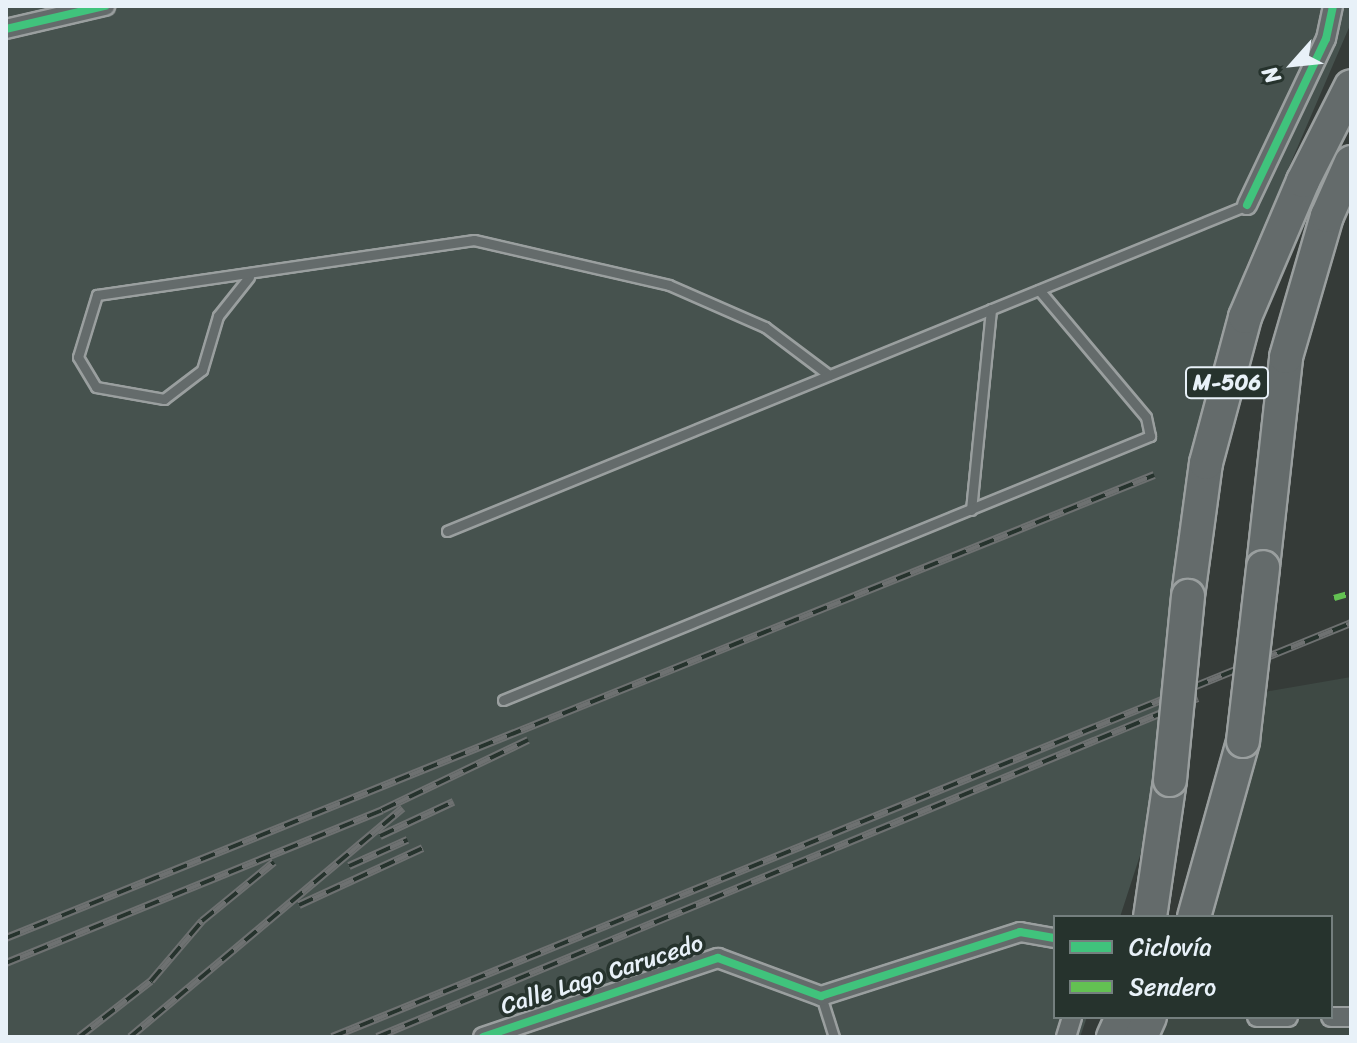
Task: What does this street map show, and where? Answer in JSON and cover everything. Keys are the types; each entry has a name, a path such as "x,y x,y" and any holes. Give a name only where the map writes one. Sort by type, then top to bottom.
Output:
{"highway":[{"name":"M-506","path":"1150,915 1170,780 1188,596 1206,463 1245,317 1303,181 1351,86"},
{"name":"M-506","path":"1195,915 1243,741 1286,357 1327,216 1351,162"}],"street":[{"path":"6,29 105,6"},
{"path":"1247,205 1326,39 1333,6"},
{"path":"821,996 1020,932 1053,938"},
{"name":"Calle Lago Carucedo","path":"483,1037 718,958 821,996"}],"lane":[{"path":"447,531 1247,205"},
{"path":"249,277 218,316 202,370 164,399 96,387 78,357 97,295 249,277 474,240 669,285 765,327 829,375"},
{"path":"503,700 1150,436 1146,417 1039,290"},
{"path":"971,510 991,309"},
{"path":"821,996 834,1037"}],"shaded area":[{"path":"6,6 1351,6 1351,23 1245,269 1191,462 1146,837 1121,915 1053,915 1053,1019 1086,1019 1080,1037 6,1037"},
{"path":"1351,677 1351,1037 1147,1037 1155,1019 1333,1019 1333,915 1201,915 1234,841 1264,692"}],"railway":[{"path":"6,938 1154,475"},
{"path":"332,1037 1351,623"},
{"path":"377,1037 1198,698"},
{"path":"6,963 382,810 528,740"},
{"path":"380,836 453,802"},
{"path":"130,1037 403,808"},
{"path":"349,866 407,840"},
{"path":"299,905 423,848"},
{"path":"79,1037 151,981 202,921 274,862"}],"marked path":[{"path":"1334,598 1351,593"}],"cycle path":[{"path":"6,29 105,6"},
{"path":"1247,205 1326,39 1333,6"},
{"path":"483,1037 718,958 821,996 1020,932 1053,938"}]}
